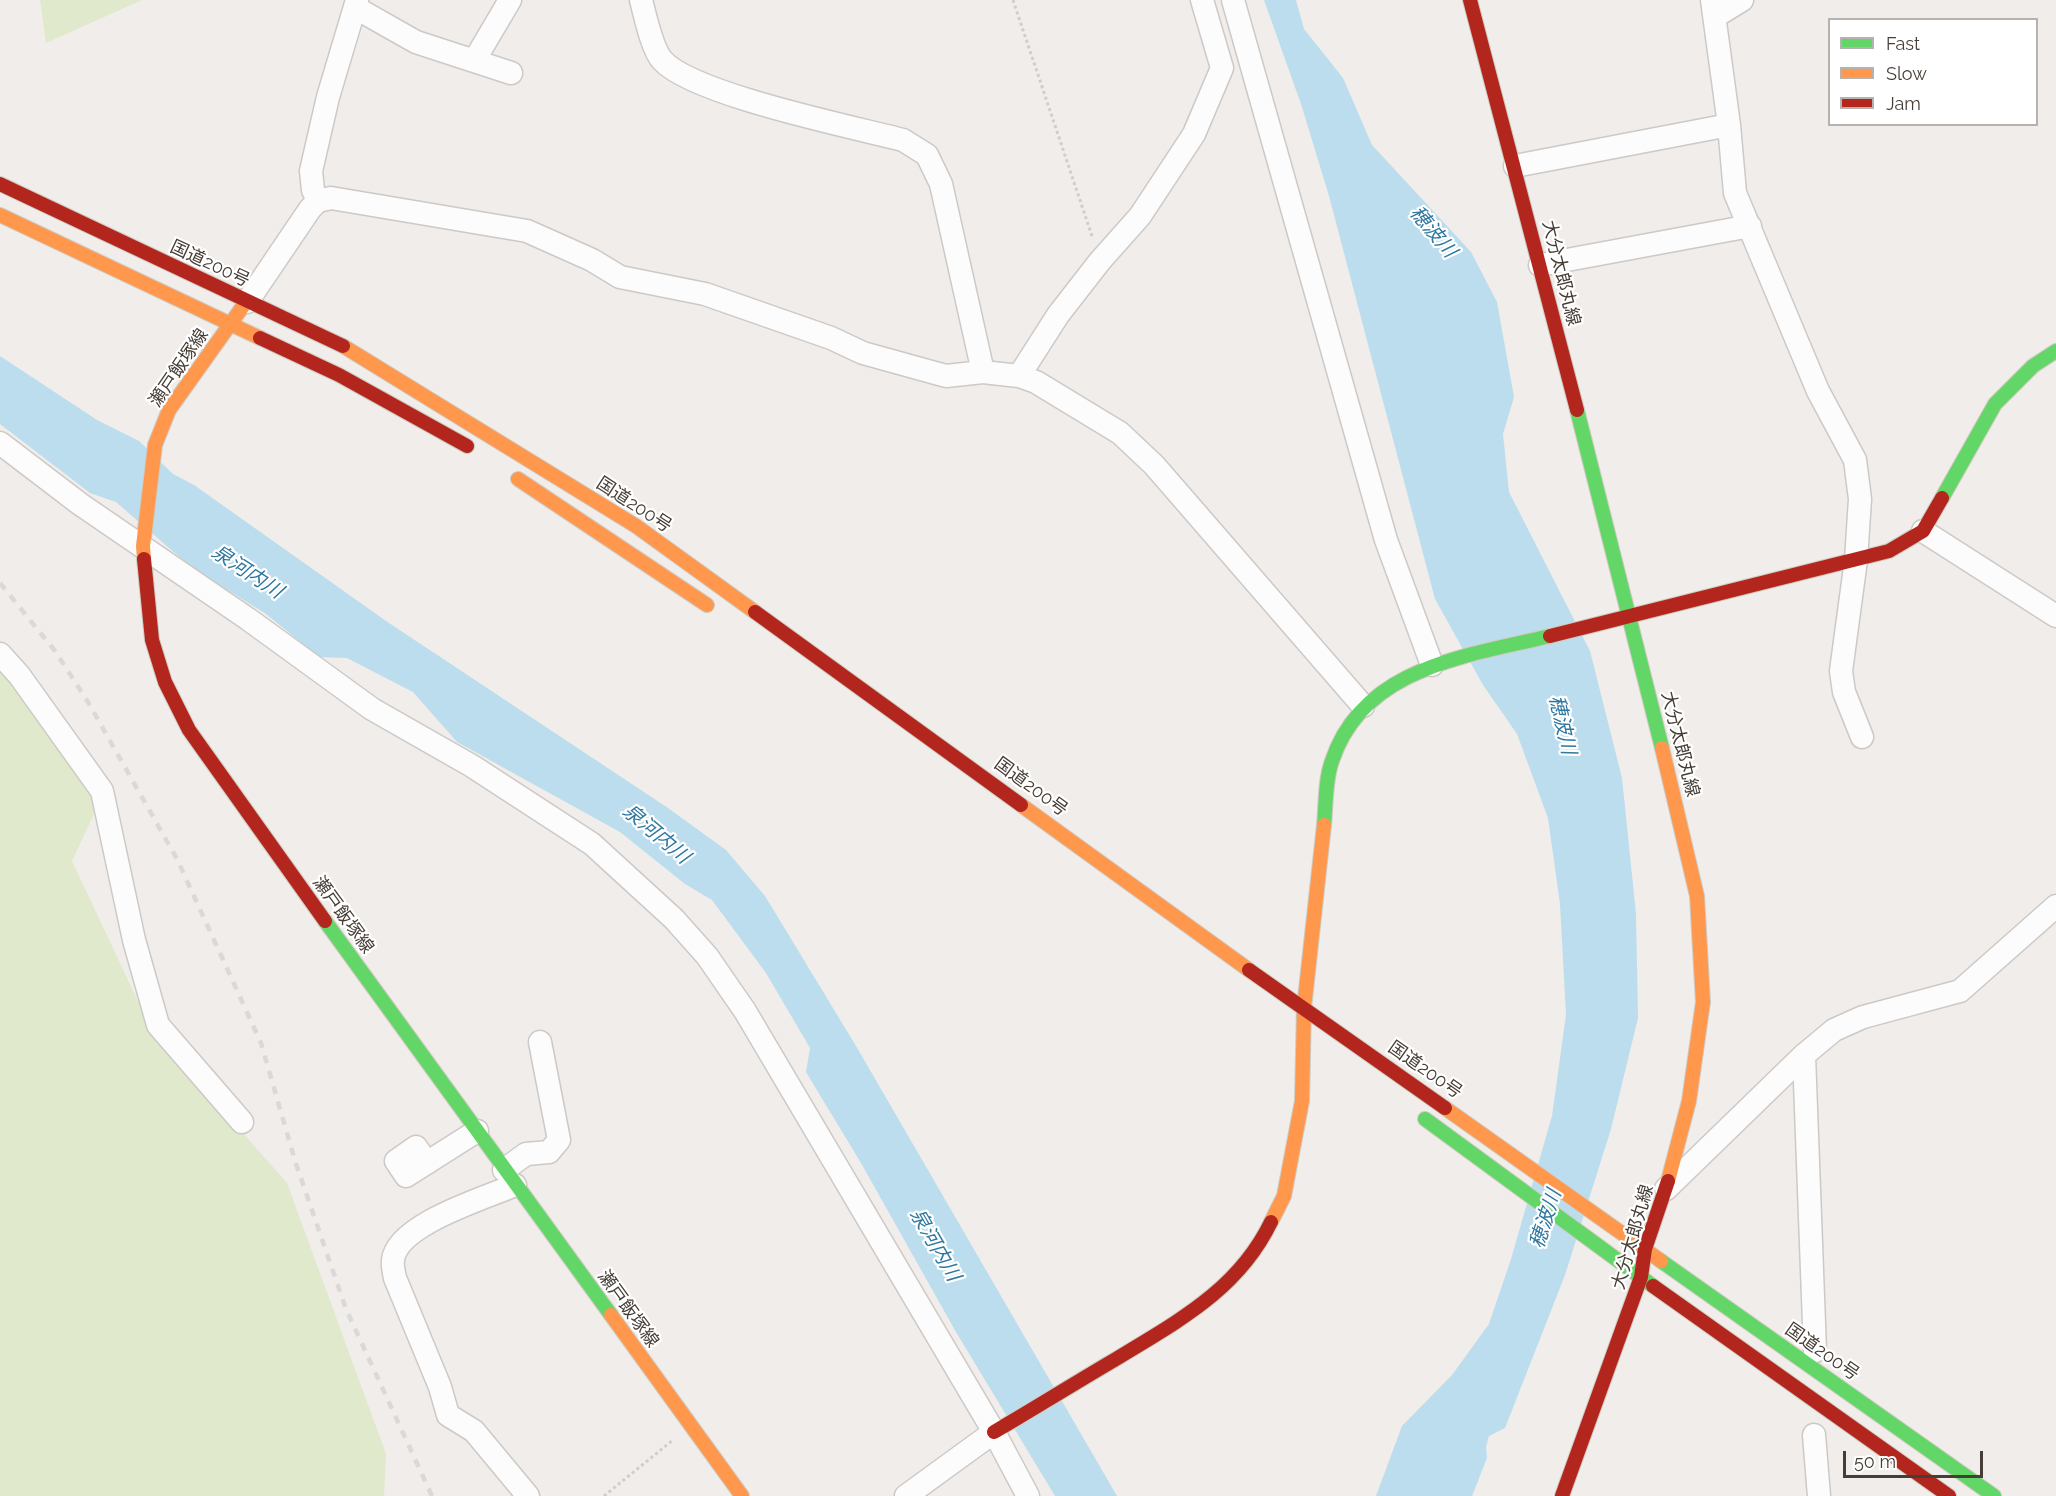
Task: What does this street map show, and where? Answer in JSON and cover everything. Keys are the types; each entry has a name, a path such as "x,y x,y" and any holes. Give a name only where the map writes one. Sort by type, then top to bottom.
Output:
{"main road":[{"name":"大分太郎丸線","path":"1470,0 1540,265 1623,617 1677,807 1696,896 1698,920 1703,1002 1689,1101 1665,1190 1645,1249 1641,1277 1562,1496"},
{"name":"国道200号","path":"0,184 353,351 636,526 1304,1008 1441,1102 1994,1496"},
{"path":"0,215 339,375 483,457"},
{"name":"瀬戸飯塚線","path":"247,302 169,410 154,445 143,546 152,639 165,682 189,730 510,1178 742,1496"},
{"path":"994,1432 1066,1386 1200,1308 1230,1281 1264,1237 1284,1196 1302,1101 1298,1031 1304,1008 1332,764 1341,739 1363,706 1396,679 1432,665 1888,551 1923,531 1995,404 2033,366 2056,351"},
{"path":"503,470 719,613"},
{"path":"1298,1031 1322,1048"},
{"path":"1409,1108 1620,1262 1949,1496"}],"street":[{"path":"474,61 510,0"},
{"path":"640,0 659,58 672,70 729,94 903,140 927,155 941,184 983,372"},
{"path":"1019,376 1058,315 1100,261 1140,216 1194,134 1222,68 1202,0"},
{"path":"1233,0 1386,540 1432,665"},
{"path":"1742,0 1714,8 1729,125 1734,192 1818,391 1855,460 1860,499 1856,560 1841,671 1844,692 1862,737"},
{"path":"318,201 313,190 311,171 328,97 357,4 416,42 511,73"},
{"path":"1515,166 1729,125"},
{"path":"247,302 318,201 331,198 527,231 591,260 620,277 705,294 831,339 863,353 946,376 983,372 1019,376 1036,382 1120,433 1154,465 1363,706"},
{"path":"1540,265 1750,226"},
{"path":"0,443 81,504 249,619 372,709 472,765 592,844 674,919 707,956 745,1011 994,1432 1028,1496"},
{"path":"1923,531 2056,616"},
{"path":"0,654 19,675 102,791 134,940 158,1025 242,1122"},
{"path":"1665,1190 1804,1055 1834,1030 1863,1017 1960,991 2056,906"},
{"path":"528,1496 474,1431 448,1415 440,1387 394,1278 393,1259 400,1244 422,1225 510,1178 526,1154 549,1152 559,1140 540,1042"},
{"path":"1804,1055 1815,1351"},
{"path":"427,1163 477,1131"},
{"path":"906,1496 994,1432"},
{"path":"1814,1435 1819,1496"}],"path":[{"path":"1012,0 1100,261"},
{"path":"604,1496 691,1426"}],"green space":[{"path":"40,0 142,0 46,43"},
{"path":"0,660 100,801 72,861 151,1029 287,1183 386,1454 384,1496 0,1496"}],"water":[{"name":"穂波川","path":"1264,0 1296,0 1304,29 1343,78 1372,145 1471,252 1497,302 1514,397 1503,434 1509,492 1590,651 1622,778 1636,914 1638,1018 1611,1129 1565,1275 1505,1428 1489,1436 1486,1447 1487,1458 1472,1496 1376,1496 1402,1426 1452,1375 1489,1324 1511,1259 1552,1116 1566,1015 1560,904 1548,818 1517,734 1483,685 1435,599 1329,196 1301,104"},
{"name":"泉河内川","path":"0,356 97,420 139,441 173,474 194,485 386,621 668,808 726,850 765,896 856,1046 1117,1496 1055,1496 956,1332 861,1163 806,1072 810,1048 766,973 712,900 685,884 620,832 457,742 413,692 347,658 319,657 266,614 191,567 116,502 90,493 0,424"}],"railway":[{"path":"0,583 55,651 88,702 177,859 261,1043 295,1161 346,1309 432,1496"}],"traffic: fast":[{"path":"1942,498 1995,404 2033,366 2056,351"},
{"path":"1577,410 1662,748"},
{"path":"1324,825 1327,784 1332,761 1347,729 1367,705 1393,685 1422,671 1485,651 1550,636"},
{"path":"325,921 611,1315"},
{"path":"1425,1119 1653,1286"},
{"path":"1661,1261 1994,1496"}],"traffic: slow":[{"path":"0,215 260,338"},
{"path":"144,559 143,546 155,445 169,410 246,302"},
{"path":"343,346 636,526 755,612"},
{"path":"518,479 707,605"},
{"path":"1662,748 1697,896 1703,1002 1689,1101 1668,1181"},
{"path":"1021,805 1249,970"},
{"path":"1271,1222 1284,1196 1302,1101 1304,1008 1324,825"},
{"path":"1445,1108 1661,1261"},
{"path":"611,1315 742,1496"}],"traffic: jam":[{"path":"1470,0 1577,410"},
{"path":"0,184 343,346"},
{"path":"260,338 339,375 467,446"},
{"path":"1550,636 1889,551 1923,531 1942,498"},
{"path":"144,559 152,640 165,682 189,730 325,921"},
{"path":"755,612 1021,805"},
{"path":"1249,970 1445,1108"},
{"path":"1562,1496 1641,1277 1645,1249 1668,1181"},
{"path":"994,1432 1162,1331 1204,1302 1242,1267 1271,1222"},
{"path":"1653,1286 1949,1496"}]}
